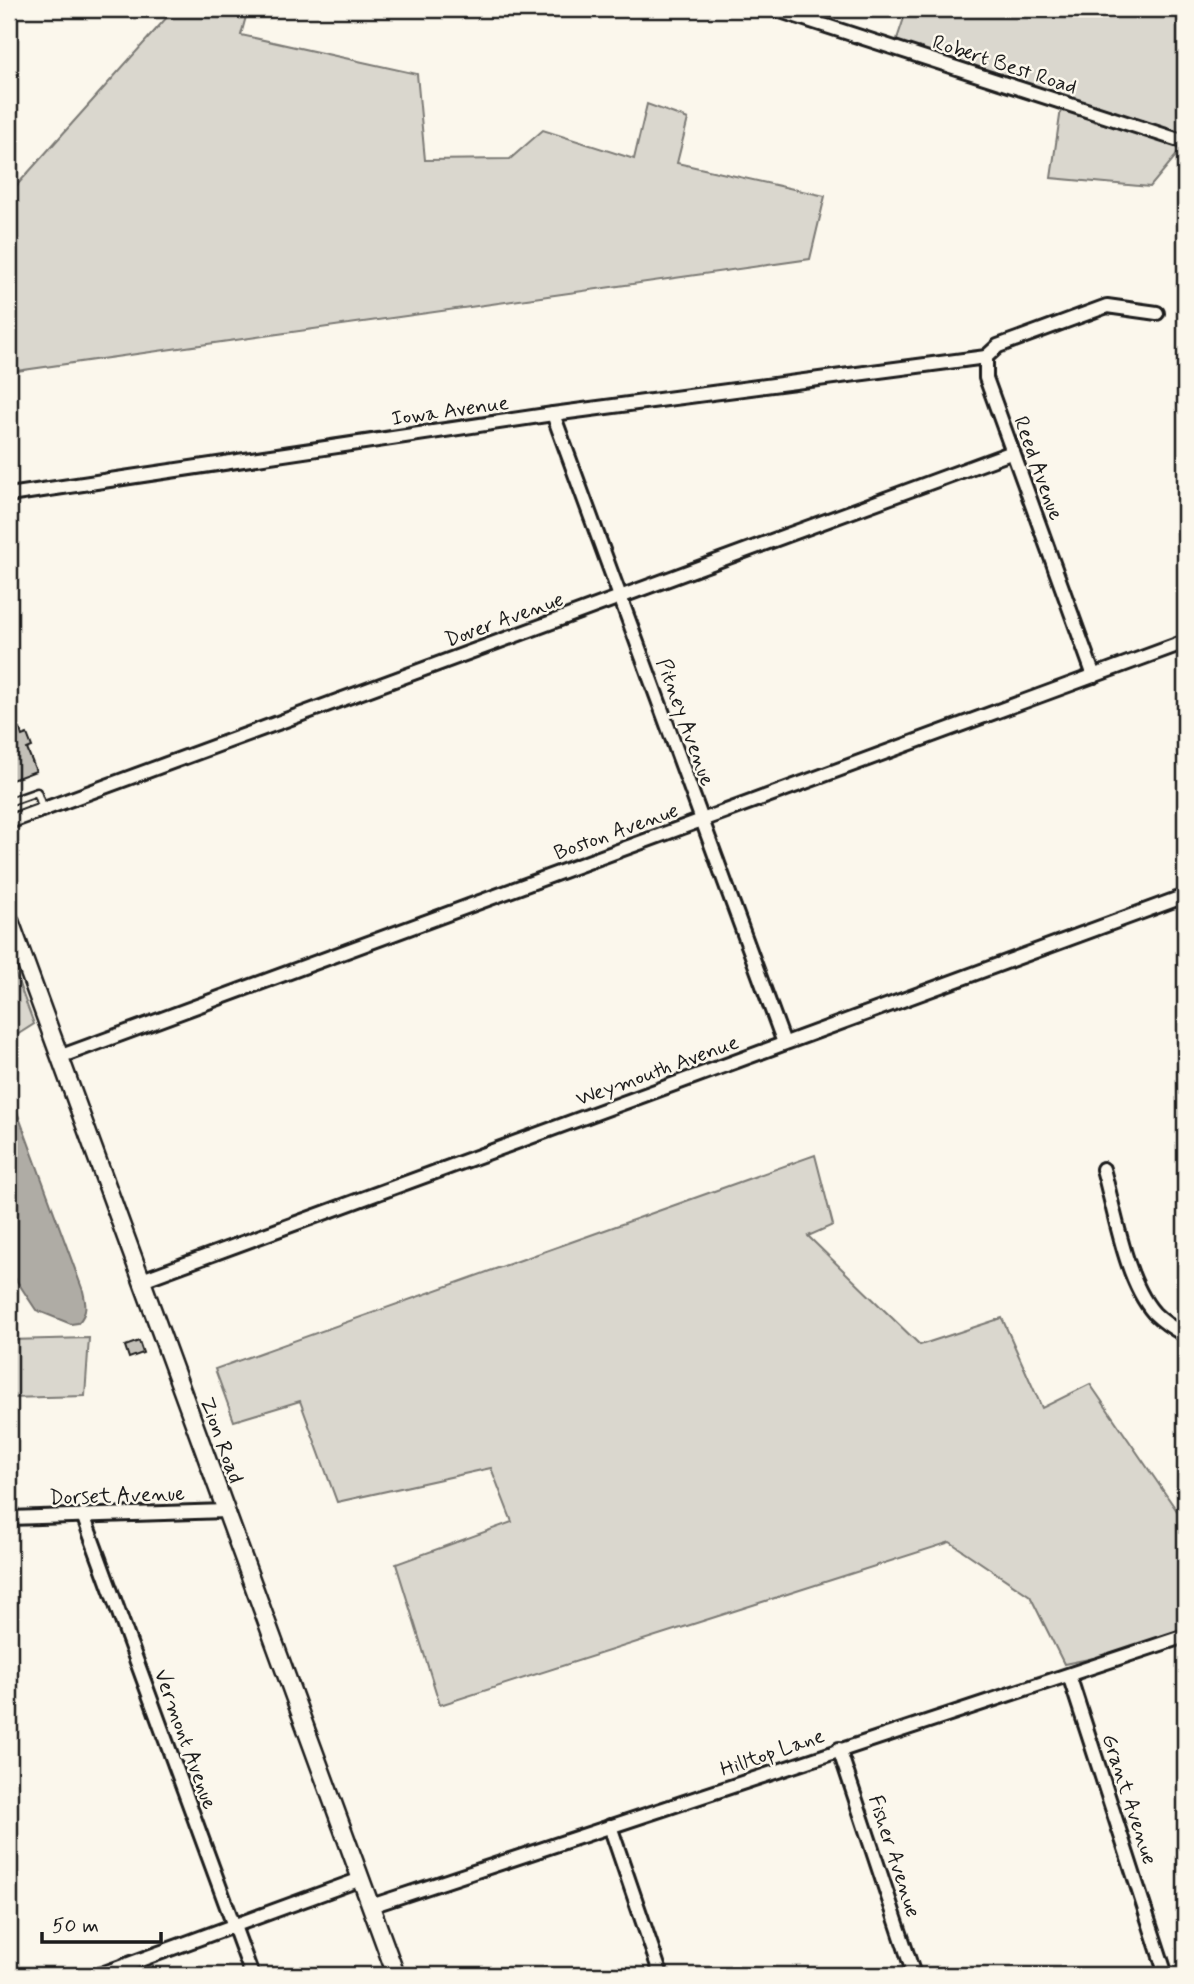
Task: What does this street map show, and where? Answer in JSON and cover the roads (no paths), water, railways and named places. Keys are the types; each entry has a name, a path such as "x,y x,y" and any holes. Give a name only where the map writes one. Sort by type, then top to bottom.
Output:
{"street":[{"name":"Robert Best Road","path":"774,9 1185,142"},
{"path":"986,357 998,346 1107,306 1157,313"},
{"name":"Iowa Avenue","path":"9,495 553,415 986,357"},
{"name":"Reed Avenue","path":"986,357 986,378 1094,676"},
{"name":"Pitney Avenue","path":"553,415 784,1043"},
{"name":"Dover Avenue","path":"9,822 1013,452"},
{"name":"Boston Avenue","path":"60,1056 1185,642"},
{"name":"Weymouth Avenue","path":"142,1280 1185,896"},
{"name":"Zion Road","path":"9,918 396,1975"},
{"path":"1103,1169 1134,1282 1153,1312 1185,1335"},
{"name":"Dorset Avenue","path":"9,1518 226,1511"},
{"name":"Vermont Avenue","path":"83,1515 252,1975"},
{"name":"Hilltop Lane","path":"371,1906 1185,1636"},
{"name":"Grant Avenue","path":"1069,1675 1166,1975"},
{"name":"Fisher Avenue","path":"839,1749 914,1975"},
{"path":"610,1826 661,1975"},
{"path":"99,1975 361,1879"}],"lane":[{"path":"9,802 37,792 43,809"}]}
